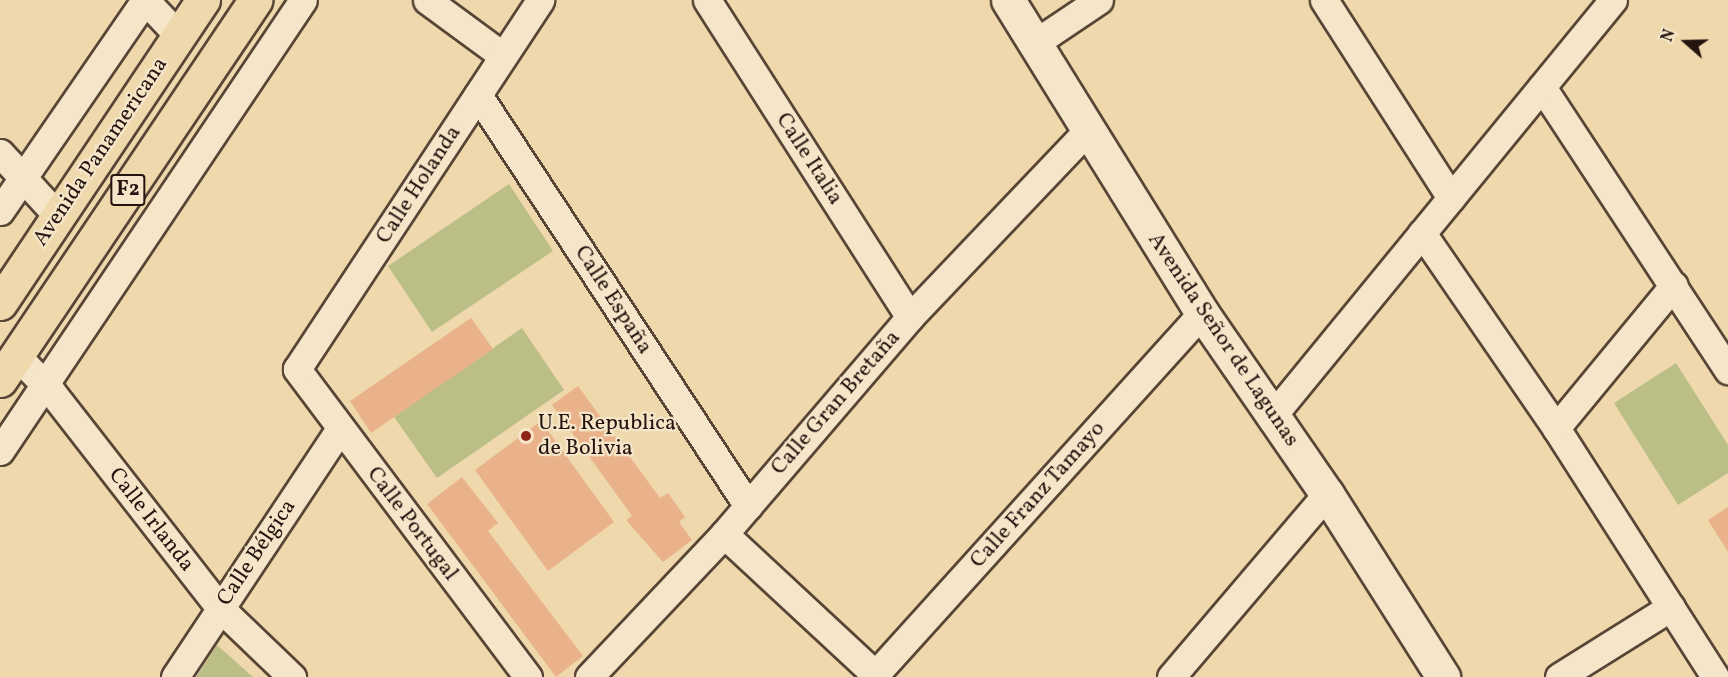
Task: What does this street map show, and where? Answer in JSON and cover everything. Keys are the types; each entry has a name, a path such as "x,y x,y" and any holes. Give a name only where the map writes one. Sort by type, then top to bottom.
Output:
{"highway":[{"name":"Avenida Panamericana","path":"0,303 203,0"},
{"name":"Avenida Panamericana","path":"8,368 255,0"}],"street":[{"path":"0,212 145,0 178,36"},
{"path":"0,451 303,0"},
{"path":"427,0 502,55"},
{"name":"Calle Holanda","path":"297,369 540,0"},
{"name":"Calle Italia","path":"707,0 910,317"},
{"name":"Avenida Señor de Lagunas","path":"1008,0 1086,132 1202,313 1274,414 1327,494 1443,677"},
{"path":"1035,43 1099,0"},
{"path":"1324,0 1451,198"},
{"path":"1274,414 1613,0"},
{"path":"1542,87 1728,370"},
{"name":"Calle España","path":"478,95 748,506"},
{"name":"Calle Gran Bretaña","path":"589,677 724,534 910,317 1086,132"},
{"path":"0,153 58,216"},
{"path":"1422,233 1556,428 1715,677"},
{"path":"1556,428 1674,285"},
{"name":"Calle Franz Tamayo","path":"876,676 1202,313"},
{"name":"Calle Irlanda","path":"8,368 45,385 220,608 292,677"},
{"name":"Calle Portugal","path":"297,369 528,677"},
{"name":"Calle Bélgica","path":"175,677 340,429"},
{"path":"1171,677 1327,494"},
{"path":"724,534 876,676"},
{"path":"1558,677 1671,607"}],"green space":[{"path":"509,184 553,251 432,332 388,266"},
{"path":"522,328 564,390 437,478 394,417"},
{"path":"1676,363 1728,445 1728,473 1678,505 1614,403"},
{"path":"217,645 253,677 196,677"}],"building":[{"path":"471,318 493,349 371,433 350,401"},
{"path":"578,386 660,498 668,493 685,517 679,522 692,540 663,562 626,520 632,516 552,405"},
{"path":"541,421 614,522 548,571 475,470"},
{"path":"462,477 498,523 488,531 583,656 556,677 427,504"},
{"path":"1728,507 1728,552 1708,520"}],"place":[{"name":"U.E. Republica de Bolivia","path":"526,436"}]}
